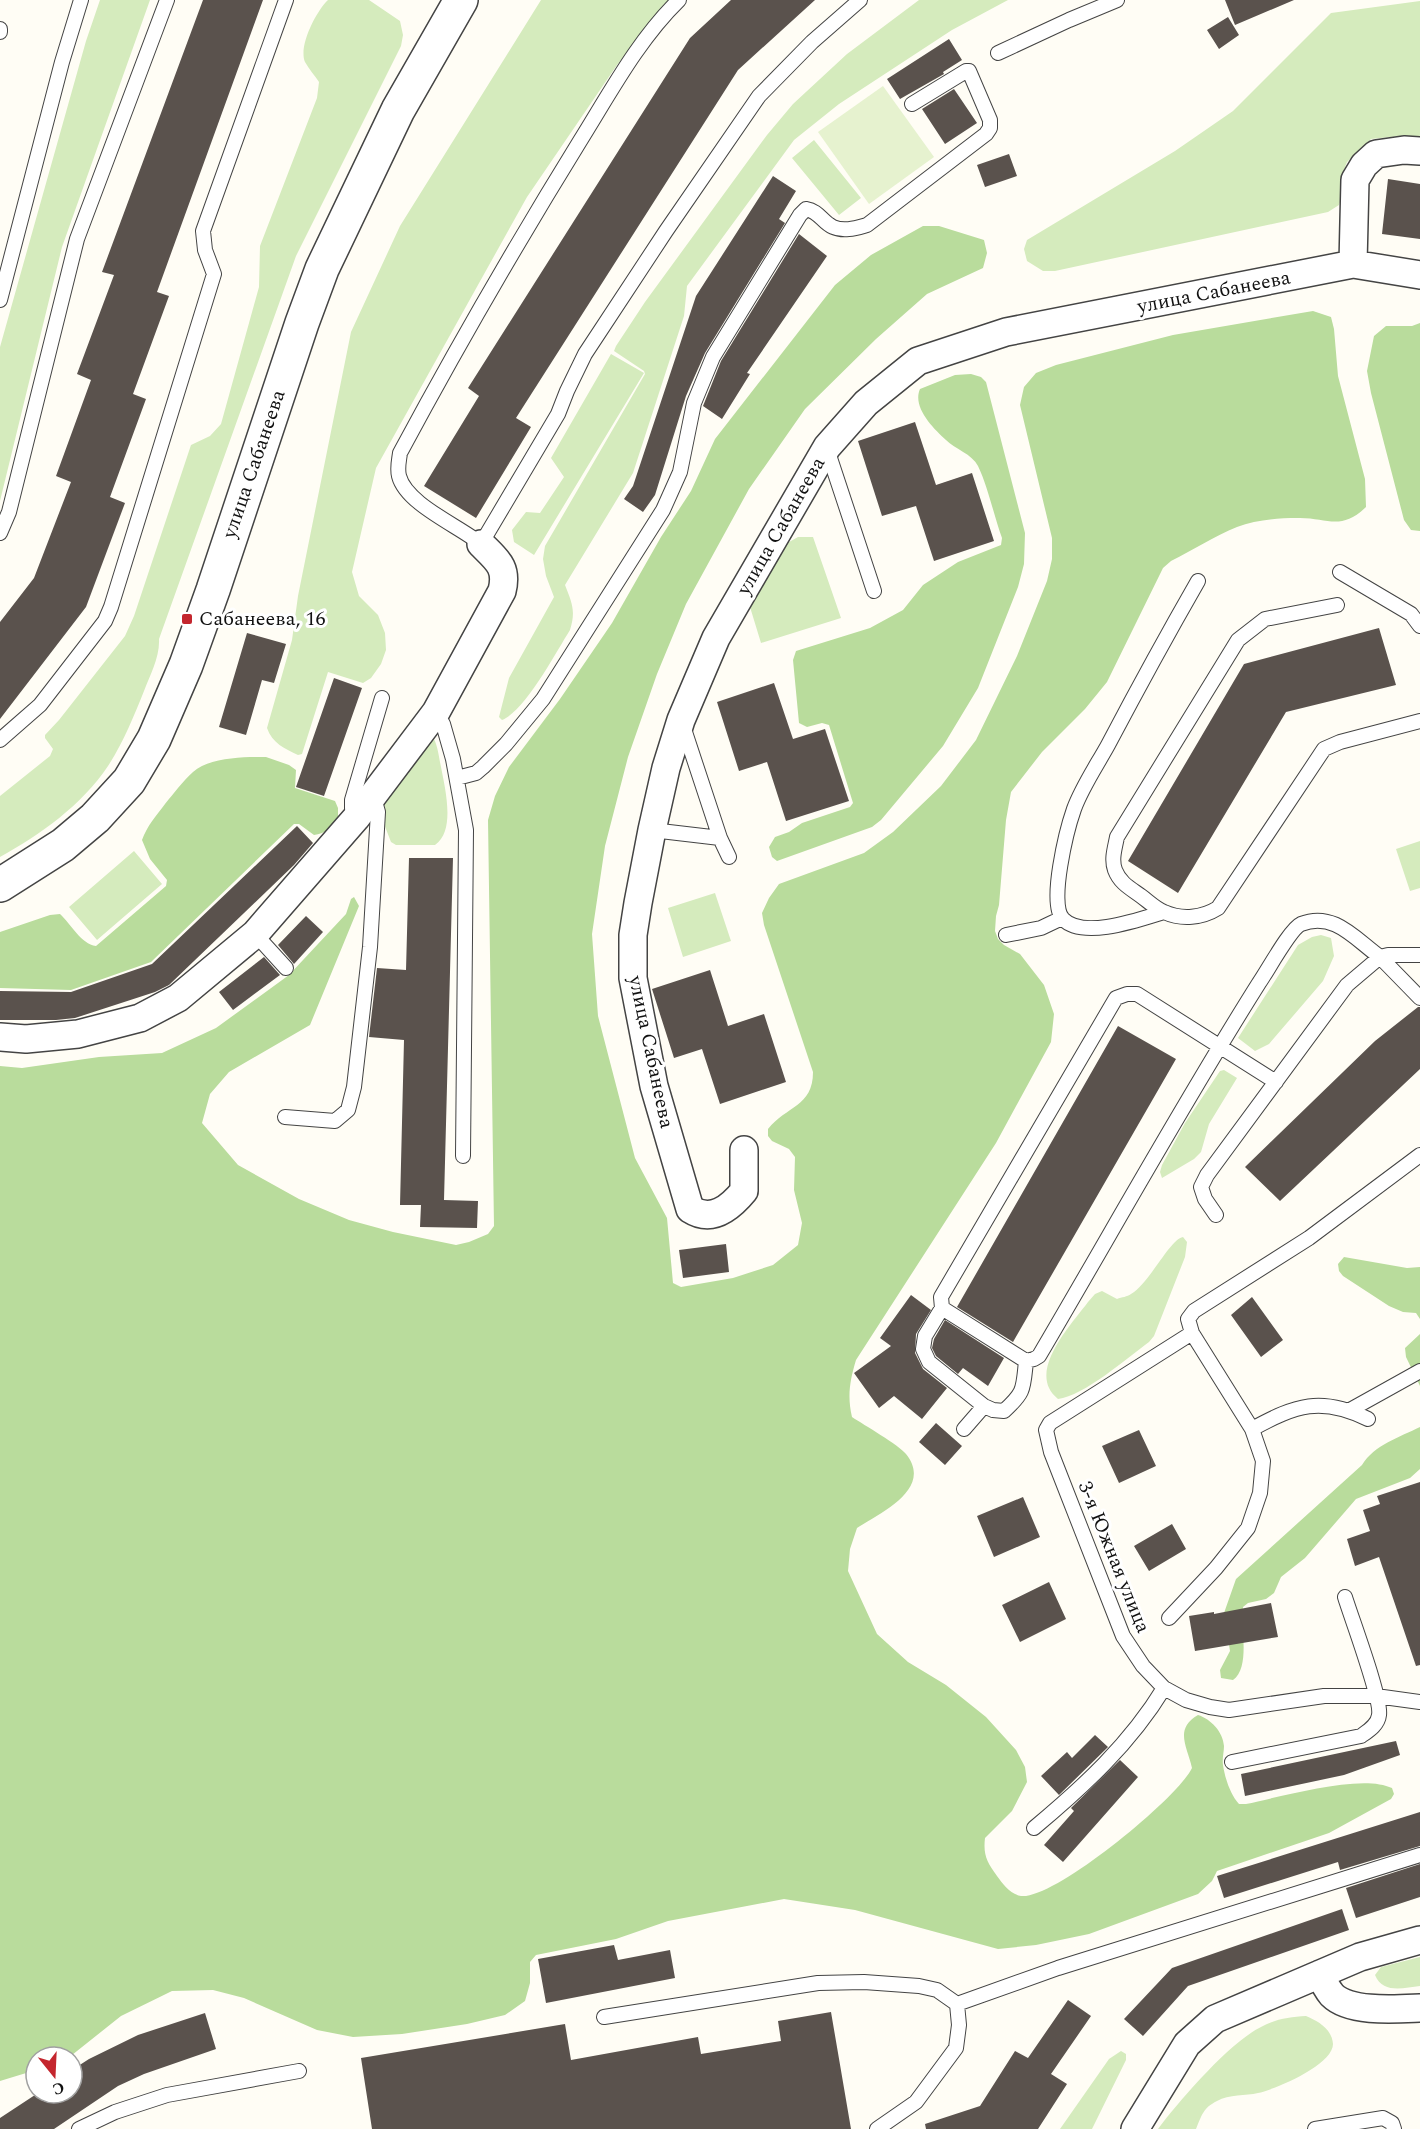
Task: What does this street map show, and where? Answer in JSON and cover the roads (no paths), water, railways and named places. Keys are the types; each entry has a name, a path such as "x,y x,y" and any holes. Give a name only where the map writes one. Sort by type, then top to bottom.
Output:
{"street":[{"name":"улица Сабанеева","path":"0,885 63,845 95,818 129,781 154,738 186,665 209,601 321,269 398,110 461,0"},
{"path":"1420,151 1404,150 1376,154 1364,165 1355,180 1353,264 1420,275"},
{"name":"улица Сабанеева","path":"744,1150 744,1191 732,1205 721,1211 705,1215 690,1209 654,1086 633,978 633,934 652,830 666,768 681,720 716,638 827,447 866,403 918,361 1006,333 1353,264"},
{"path":"0,1037 26,1039 78,1034 140,1018 178,998 255,934 363,808 436,712 502,591 505,579 501,564 481,544"},
{"path":"1135,2129 1187,2044 1215,2019 1360,1957 1420,1940"},
{"path":"1320,1974 1333,1997 1350,2004 1384,2009 1420,2008"}],"lane":[{"path":"0,300 62,62 81,0"},
{"path":"0,533 9,512 77,238 167,0"},
{"path":"0,740 40,705 105,621 111,607 214,274 205,250 203,231 286,0"},
{"path":"679,0 667,12 629,63 552,186 451,359 400,453 399,478 417,501 481,544 558,414 585,354 759,96 812,42 860,0"},
{"path":"998,53 1117,0"},
{"path":"457,778 476,772 483,767 506,744 543,699 663,510 680,472 694,403 713,357 800,215 806,209 814,210 832,227 849,230 867,225 986,134 990,128 990,120 969,71 912,104"},
{"path":"827,447 874,591"},
{"path":"1340,572 1411,614 1420,626"},
{"path":"1164,912 1119,925 1100,927 1068,924 1058,911 1058,874 1074,808 1198,581"},
{"path":"1337,604 1265,619 1238,640 1117,837 1113,855 1114,868 1123,884 1164,912 1188,917 1200,916 1218,908 1324,749 1340,742 1420,721"},
{"path":"285,1118 335,1121 348,1110 354,1087 370,947 378,812 375,805 352,808 352,800 382,698"},
{"path":"436,712 447,735 466,830 463,1156"},
{"path":"681,720 720,838 729,857"},
{"path":"652,830 720,838"},
{"path":"1006,935 1041,928 1062,918"},
{"path":"942,1308 1026,1361 1039,1356 1219,1046 1299,925 1318,920 1334,922 1380,957 1420,998"},
{"path":"255,934 286,968"},
{"path":"1216,1215 1205,1199 1201,1187 1207,1175 1347,985 1380,957 1420,955"},
{"path":"1026,1361 1024,1384 1019,1397 1004,1411 993,1410 984,1406 929,1362 923,1349 925,1336 942,1308 941,1297 1116,998 1127,994 1137,994 1276,1082"},
{"path":"1169,1618 1216,1568 1248,1528 1260,1493 1263,1461 1252,1429 1192,1333 1188,1319 1194,1311 1309,1238 1420,1155"},
{"name":"3-я Южная улица","path":"1192,1333 1050,1423 1046,1430 1051,1452 1123,1636 1137,1659 1164,1688 1186,1700 1229,1710 1324,1696 1376,1696 1420,1702"},
{"path":"1350,1410 1420,1371"},
{"path":"1252,1429 1270,1419 1315,1405 1335,1405 1368,1419"},
{"path":"964,1429 984,1406"},
{"path":"1232,1762 1361,1736 1374,1726 1380,1715 1376,1696 1345,1597"},
{"path":"1034,1828 1080,1789 1139,1726 1164,1688"},
{"path":"957,2004 1058,1968 1420,1855"},
{"path":"604,2017 818,1983 864,1982 920,1986 938,1990 957,2004 959,2025 956,2048 916,2102 878,2129"},
{"path":"79,2129 115,2112 167,2095 299,2071"},
{"path":"1315,2129 1383,2118 1392,2123 1394,2129"}],"place":[{"name":"Сабанеева, 16","path":"187,619"}]}
